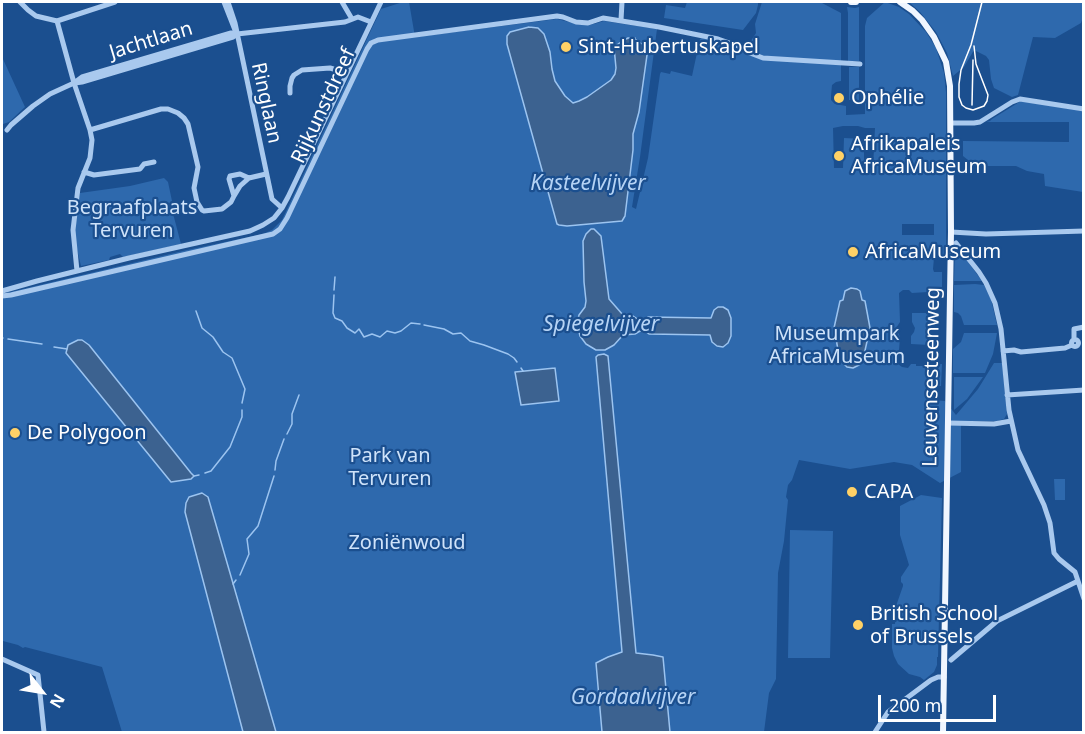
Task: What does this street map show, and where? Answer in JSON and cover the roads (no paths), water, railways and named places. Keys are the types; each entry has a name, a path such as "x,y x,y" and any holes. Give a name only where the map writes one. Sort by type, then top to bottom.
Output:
{"main road":[{"path":"851,2 856,2"},
{"name":"Leuvensesteenweg","path":"900,2 913,11 927,26 938,44 950,86 951,232 943,732"}],"street":[{"path":"20,2 36,16 57,21 115,2"},
{"name":"Ringlaan","path":"226,2 235,23 272,199 282,208"},
{"path":"342,2 352,19"},
{"path":"2,291 146,254 250,231 267,224 282,208 381,2"},
{"path":"622,2 621,20 718,39 763,58 860,64"},
{"name":"Rijkunstdreef","path":"2,296 273,234 280,229 287,218 367,49 378,40 557,16 581,22 593,22 603,18 621,20"},
{"name":"Jachtlaan","path":"7,130 33,106 82,77 231,33 345,22 358,17 371,22"},
{"path":"57,21 90,130 92,149 77,193 73,230 77,271"},
{"path":"290,93 292,78 302,70 330,68 347,73"},
{"path":"951,123 977,123 1018,99 1083,109"},
{"path":"90,130 161,109 173,111 184,118 188,124 198,167 194,188 197,202 202,210 208,212 227,206 240,186 249,178 266,174"},
{"path":"84,172 94,175 140,169 144,164 154,162"},
{"path":"234,196 230,176 240,174 249,178"},
{"path":"951,232 990,234 1083,231"},
{"path":"956,243 979,272 992,294 1000,321 1007,394 1018,450 1044,505 1050,523 1054,553 1075,572 1083,599"},
{"path":"1004,353 1014,350 1065,348 1073,342 1074,329 1083,327"},
{"path":"1007,394 1083,390"},
{"path":"948,423 994,424 1011,421"},
{"path":"951,660 997,621 1078,581"},
{"path":"2,659 38,675 44,732"},
{"path":"875,732 888,712 931,680 944,677"}],"water":[{"name":"Kasteelvijver","path":"529,27 538,28 544,34 555,81 573,103 587,97 611,80 616,68 614,47 628,38 635,38 648,48 639,112 633,134 625,216 622,221 567,226 557,224 507,44 507,36 510,32"},
{"name":"Spiegelvijver","path":"591,229 601,236 609,299 623,315 633,316 639,320 646,320 648,317 711,318 714,310 723,307 728,310 731,318 731,336 728,343 723,347 717,346 712,342 710,335 649,334 640,331 623,335 614,345 605,350 596,350 586,344 580,336 577,323 586,301 583,241"},
{"path":"851,288 860,291 862,300 865,301 870,328 864,355 861,355 859,365 853,368 847,367 842,355 839,355 834,328 840,301 843,300 845,291"},
{"path":"78,340 89,345 194,476 191,479 171,482 66,353 68,345"},
{"name":"Gordaalvijver","path":"604,354 608,356 636,653 663,657 670,732 602,732 596,663 622,652 596,357"},
{"path":"555,368 559,401 521,405 515,372"},
{"path":"202,493 208,497 276,732 243,732 185,512 189,497"}],"waterway":[{"path":"334,290 335,277"},
{"path":"334,295 335,318 355,333 359,329 364,337 372,334 380,337 387,331 395,333 401,331 411,323 420,324"},
{"path":"196,311 202,328 213,337 223,352 232,358 245,389 242,403"},
{"path":"424,325 444,329 453,334 461,333 470,341 508,354 517,362"},
{"path":"8,339 42,344"},
{"path":"54,347 67,349"},
{"path":"287,434 292,424 292,414 299,395"},
{"path":"205,473 211,471 230,447 242,417 242,410"},
{"path":"275,470 284,439"},
{"path":"194,476 199,475"},
{"path":"240,575 249,554 247,539 258,526 274,476"},
{"path":"233,584 236,580"}],"tram line":[{"path":"974,46 976,64 988,95 984,106 973,110 962,105 959,97 959,84 961,70 971,45 982,2"},
{"path":"972,105 973,60"}],"place":[{"name":"Sint-Hubertuskapel","path":"566,47"},
{"name":"Ophélie","path":"839,98"},
{"name":"Afrikapaleis AfricaMuseum","path":"839,156"},
{"name":"AfricaMuseum","path":"853,252"},
{"name":"De Polygoon","path":"15,433"},
{"name":"CAPA","path":"852,492"},
{"name":"British School of Brussels","path":"858,625"}],"park label":[{"name":"Begraafplaats Tervuren","path":"132,220"},
{"name":"Museumpark AfricaMuseum","path":"837,346"},
{"name":"Park van Tervuren","path":"390,468"},
{"name":"Zoniënwoud","path":"407,543"}]}
